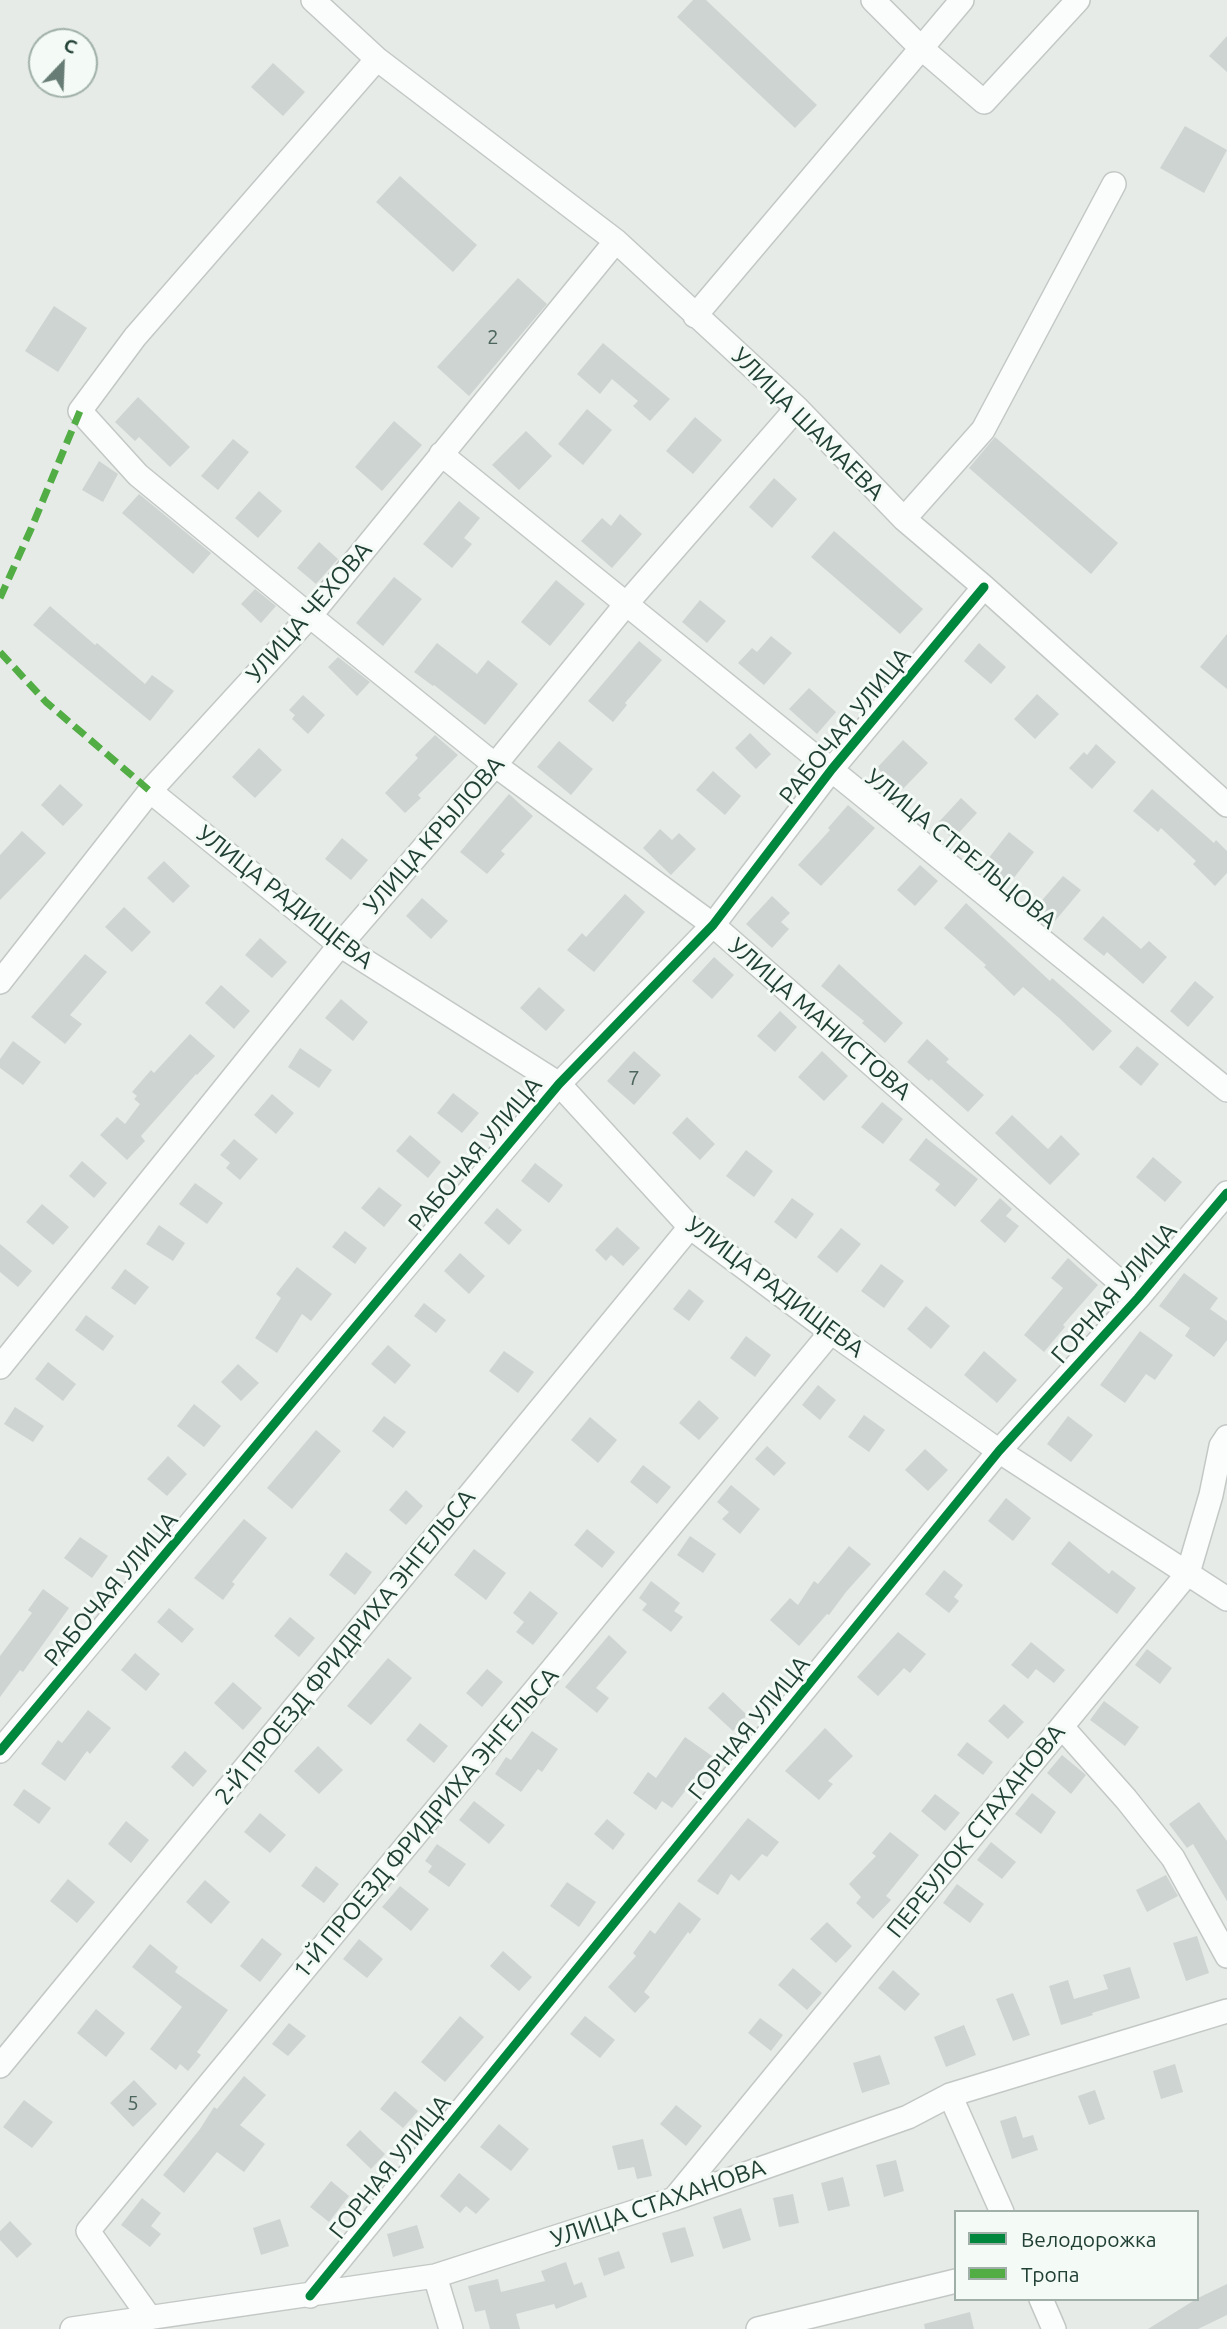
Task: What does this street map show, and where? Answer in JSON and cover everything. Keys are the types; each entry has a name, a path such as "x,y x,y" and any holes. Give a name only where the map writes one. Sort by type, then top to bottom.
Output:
{"street":[{"name":"УЛИЦА ШАМАЕВА","path":"313,0 377,59 616,241 797,408 904,519 984,587 1227,805"},
{"path":"873,0 920,47 984,102 1078,0"},
{"path":"695,316 961,0"},
{"name":"УЛИЦА МАНИСТОВА","path":"377,59 135,337 80,411 138,475 310,616 495,765 713,925 1138,1297"},
{"path":"904,519 984,430 1114,184"},
{"name":"УЛИЦА ЧЕХОВА","path":"0,982 150,791 310,616 616,241"},
{"name":"УЛИЦА КРЫЛОВА","path":"0,1367 340,945 495,765 627,603 797,408"},
{"name":"УЛИЦА СТРЕЛЬЦОВА","path":"441,454 1227,1090"},
{"name":"РАБОЧАЯ УЛИЦА","path":"0,1751 559,1084 713,925 832,769 984,587"},
{"name":"УЛИЦА РАДИЩЕВА","path":"150,791 340,945 559,1084 690,1227 831,1332 999,1451 1227,1599"},
{"name":"ГОРНАЯ УЛИЦА","path":"310,2296 999,1451 1138,1297 1227,1193"},
{"name":"2-Й ПРОЕЗД ФРИДРИХА ЭНГЕЛЬСА","path":"0,2066 690,1227"},
{"name":"1-Й ПРОЕЗД ФРИДРИХА ЭНГЕЛЬСА","path":"150,2318 88,2231 831,1332"},
{"name":"ПЕРЕУЛОК СТАХАНОВА","path":"674,2199 1188,1573 1221,1446 1227,1437"},
{"path":"1062,1727 1126,1799 1173,1858 1227,1956"},
{"name":"УЛИЦА СТАХАНОВА","path":"72,2329 435,2276 674,2199 908,2117 950,2095 1227,2011"},
{"path":"950,2095 1001,2210"},
{"path":"435,2276 451,2329"},
{"path":"758,2329 954,2281"},
{"path":"1042,2301 1054,2329"}],"building":[{"path":"693,0 706,0 817,105 795,128 677,17"},
{"path":"1227,36 1227,72 1209,56"},
{"path":"273,63 305,92 283,116 251,87"},
{"path":"1185,126 1227,150 1204,193 1160,168"},
{"path":"400,176 477,245 453,272 376,202"},
{"path":"518,278 547,304 469,396 437,367"},
{"path":"54,306 87,328 58,372 25,351"},
{"path":"603,343 670,399 650,421 633,406 638,401 612,379 600,394 577,374"},
{"path":"138,397 190,447 170,467 139,437 135,441 115,422"},
{"path":"587,409 612,430 583,465 558,444"},
{"path":"695,417 722,440 693,474 666,451"},
{"path":"394,421 422,445 382,491 355,467"},
{"path":"526,431 552,456 519,490 492,465"},
{"path":"995,437 1118,543 1091,574 969,468"},
{"path":"233,439 249,452 218,490 201,476"},
{"path":"99,461 118,474 103,502 82,490"},
{"path":"774,478 797,499 772,528 749,507"},
{"path":"259,491 282,511 258,538 235,518"},
{"path":"139,494 211,553 193,574 122,513"},
{"path":"459,501 480,518 464,538 472,544 452,568 423,544"},
{"path":"620,514 642,534 612,568 581,541 602,518 611,526"},
{"path":"834,531 923,609 900,634 811,557"},
{"path":"319,542 338,559 316,584 297,568"},
{"path":"394,577 422,599 383,646 356,623"},
{"path":"556,580 585,604 550,646 521,622"},
{"path":"255,589 276,606 261,623 241,604"},
{"path":"700,600 726,621 707,643 682,622"},
{"path":"50,606 145,684 152,675 174,691 150,721 33,625"},
{"path":"1227,634 1227,689 1200,667"},
{"path":"771,636 792,653 764,685 738,663 752,648 757,652"},
{"path":"639,641 662,660 625,703 627,705 613,722 588,701"},
{"path":"437,643 477,674 488,660 518,684 485,725 414,672"},
{"path":"979,643 1006,667 991,684 964,661"},
{"path":"338,657 370,682 357,696 328,667"},
{"path":"809,688 836,712 817,734 789,709"},
{"path":"1037,694 1059,714 1035,739 1014,719"},
{"path":"303,695 325,715 308,734 292,719 295,715 289,710"},
{"path":"750,733 771,754 756,769 735,748"},
{"path":"435,735 458,755 418,795 421,798 405,813 385,793 418,758 415,755"},
{"path":"903,740 928,763 901,791 877,768"},
{"path":"559,741 593,769 571,795 537,767"},
{"path":"1096,744 1116,762 1092,789 1069,768 1084,752 1087,755"},
{"path":"259,748 282,770 255,798 232,777"},
{"path":"713,771 741,796 725,815 696,790"},
{"path":"60,784 83,805 63,826 41,805"},
{"path":"1152,789 1214,843 1216,840 1227,851 1227,873 1215,886 1193,864 1196,861 1161,828 1158,832 1133,811"},
{"path":"509,794 533,816 501,851 505,854 487,874 460,852"},
{"path":"961,798 977,813 953,839 937,824"},
{"path":"848,805 875,828 821,886 798,865 830,830 828,828"},
{"path":"660,829 672,840 679,833 696,849 671,875 643,848"},
{"path":"22,831 46,853 0,900 0,855"},
{"path":"1009,832 1034,852 1009,884 984,864"},
{"path":"342,838 368,860 351,880 325,859"},
{"path":"164,861 190,886 173,903 147,878"},
{"path":"920,865 938,881 915,906 897,890"},
{"path":"1063,876 1081,890 1055,921 1037,906"},
{"path":"625,894 645,912 594,972 567,950 582,933 586,937"},
{"path":"772,896 790,913 781,922 789,929 772,948 746,924"},
{"path":"422,898 448,921 431,939 406,916"},
{"path":"966,903 1050,981 1052,978 1112,1031 1093,1051 1023,987 1014,996 984,967 986,965 944,928"},
{"path":"124,907 151,932 132,952 105,927"},
{"path":"1103,916 1141,949 1149,941 1167,957 1143,984 1107,952 1104,956 1083,939"},
{"path":"260,938 287,962 272,978 245,955"},
{"path":"85,954 107,972 70,1015 82,1024 65,1044 31,1017"},
{"path":"714,957 734,975 712,999 692,981"},
{"path":"839,964 903,1023 885,1043 862,1023 864,1021 821,986"},
{"path":"1195,981 1214,997 1188,1027 1170,1011"},
{"path":"221,985 250,1011 234,1029 205,1003"},
{"path":"539,987 565,1010 546,1031 520,1008"},
{"path":"341,999 368,1022 353,1041 325,1018"},
{"path":"780,1011 797,1027 775,1052 757,1036"},
{"path":"190,1034 215,1056 141,1136 145,1141 127,1160 100,1135 117,1117 125,1124 140,1104 134,1099 137,1096 132,1092 151,1070 154,1073"},
{"path":"927,1039 949,1059 946,1062 984,1095 968,1112 907,1062"},
{"path":"13,1041 41,1062 23,1085 0,1068 0,1059"},
{"path":"1137,1046 1159,1064 1141,1086 1119,1067"},
{"path":"300,1048 332,1070 319,1088 288,1067"},
{"path":"634,1051 661,1075 634,1105 607,1081"},
{"path":"822,1051 848,1076 824,1101 798,1077"},
{"path":"453,1093 479,1113 462,1133 437,1113"},
{"path":"272,1094 294,1113 276,1134 254,1115"},
{"path":"882,1102 903,1119 883,1144 861,1127"},
{"path":"1012,1115 1048,1149 1061,1135 1080,1154 1050,1185 995,1133"},
{"path":"687,1117 715,1144 700,1160 672,1133"},
{"path":"410,1135 441,1162 428,1178 396,1151"},
{"path":"926,1138 978,1179 955,1207 935,1190 940,1184 909,1160"},
{"path":"234,1139 258,1159 240,1180 226,1168 230,1163 220,1155"},
{"path":"746,1150 773,1171 754,1197 726,1176"},
{"path":"1153,1157 1182,1182 1165,1202 1136,1177"},
{"path":"82,1161 107,1183 94,1198 69,1176"},
{"path":"535,1163 563,1185 549,1203 521,1181"},
{"path":"195,1183 223,1203 207,1224 179,1204"},
{"path":"379,1187 402,1205 384,1227 361,1208"},
{"path":"792,1198 814,1214 796,1239 774,1222"},
{"path":"1000,1198 1012,1209 1006,1216 1019,1226 1005,1243 980,1221"},
{"path":"42,1204 69,1227 53,1245 26,1222"},
{"path":"497,1208 522,1230 509,1245 484,1223"},
{"path":"159,1225 185,1243 173,1261 146,1244"},
{"path":"617,1227 640,1248 623,1266 611,1255 606,1261 595,1250"},
{"path":"841,1228 861,1244 837,1273 817,1257"},
{"path":"345,1231 367,1248 355,1264 332,1247"},
{"path":"0,1244 32,1271 18,1287 0,1272"},
{"path":"460,1253 485,1276 469,1294 444,1271"},
{"path":"1068,1258 1098,1285 1063,1325 1065,1327 1044,1352 1024,1335 1063,1288 1051,1278"},
{"path":"881,1264 904,1281 884,1308 861,1291"},
{"path":"297,1267 332,1294 311,1321 302,1314 277,1353 255,1338 281,1298 276,1294"},
{"path":"125,1269 149,1287 135,1305 111,1288"},
{"path":"1184,1273 1218,1298 1210,1309 1227,1321 1227,1340 1214,1357 1185,1336 1190,1328 1159,1306"},
{"path":"689,1289 704,1301 689,1321 673,1309"},
{"path":"424,1303 446,1320 436,1333 414,1316"},
{"path":"926,1306 950,1326 931,1349 907,1329"},
{"path":"86,1315 114,1336 103,1351 75,1330"},
{"path":"1140,1331 1173,1355 1155,1380 1146,1374 1125,1403 1100,1385"},
{"path":"746,1336 771,1355 755,1377 730,1358"},
{"path":"388,1345 411,1365 395,1384 371,1364"},
{"path":"504,1351 534,1372 518,1393 489,1371"},
{"path":"984,1351 1017,1380 997,1403 964,1375"},
{"path":"48,1362 76,1384 63,1401 35,1379"},
{"path":"238,1364 259,1383 241,1401 221,1382"},
{"path":"818,1385 836,1400 820,1420 802,1405"},
{"path":"699,1400 719,1418 699,1440 679,1423"},
{"path":"194,1404 221,1426 204,1447 177,1426"},
{"path":"15,1407 44,1426 33,1442 4,1424"},
{"path":"864,1415 885,1430 869,1452 848,1437"},
{"path":"384,1416 406,1432 393,1448 372,1431"},
{"path":"1068,1416 1093,1435 1071,1462 1047,1444"},
{"path":"590,1417 617,1440 598,1463 571,1440"},
{"path":"316,1430 341,1451 292,1509 267,1488"},
{"path":"767,1446 786,1463 774,1476 755,1459"},
{"path":"925,1449 948,1470 928,1491 905,1470"},
{"path":"168,1456 187,1474 167,1496 147,1479"},
{"path":"643,1465 671,1487 657,1504 630,1482"},
{"path":"731,1485 760,1509 740,1534 722,1519 729,1512 717,1502"},
{"path":"406,1490 423,1506 406,1525 389,1510"},
{"path":"1006,1498 1031,1518 1013,1541 988,1521"},
{"path":"244,1519 267,1538 232,1582 235,1584 223,1600 194,1578"},
{"path":"587,1529 615,1552 602,1568 574,1545"},
{"path":"690,1536 716,1554 703,1573 677,1555"},
{"path":"80,1537 108,1556 92,1578 64,1558"},
{"path":"1069,1541 1109,1574 1112,1570 1136,1588 1117,1614 1051,1564"},
{"path":"849,1546 871,1564 799,1646 770,1620 790,1598 798,1605 814,1581 818,1584"},
{"path":"474,1549 506,1573 486,1600 454,1575"},
{"path":"346,1552 372,1572 355,1595 329,1575"},
{"path":"944,1570 963,1585 954,1597 959,1601 949,1613 925,1594"},
{"path":"651,1581 680,1603 674,1611 683,1617 671,1632 642,1610 647,1604 639,1598"},
{"path":"43,1589 69,1608 23,1672 20,1670 0,1697 0,1656 32,1613 28,1610"},
{"path":"530,1591 558,1613 533,1645 516,1632 524,1622 513,1613"},
{"path":"169,1608 194,1629 182,1643 157,1622"},
{"path":"290,1617 315,1638 299,1657 274,1636"},
{"path":"898,1632 926,1654 910,1673 904,1668 878,1696 857,1677"},
{"path":"609,1635 627,1652 596,1688 609,1698 597,1713 565,1687"},
{"path":"1031,1642 1065,1670 1054,1683 1036,1669 1028,1679 1011,1665"},
{"path":"1147,1649 1172,1668 1160,1684 1135,1665"},
{"path":"135,1653 160,1674 146,1691 121,1670"},
{"path":"388,1658 412,1678 371,1725 347,1706"},
{"path":"487,1669 503,1682 482,1707 466,1693"},
{"path":"233,1682 262,1708 243,1730 214,1703"},
{"path":"723,1692 747,1715 733,1731 708,1708"},
{"path":"1104,1701 1139,1727 1125,1746 1090,1720"},
{"path":"1004,1704 1024,1722 1008,1739 988,1721"},
{"path":"88,1710 111,1728 90,1754 87,1751 65,1781 41,1764 58,1740 62,1743"},
{"path":"420,1723 448,1746 434,1763 406,1740"},
{"path":"825,1728 853,1756 828,1781 833,1784 819,1800 785,1771"},
{"path":"532,1731 558,1749 542,1772 538,1769 521,1792 495,1774 506,1757 511,1760"},
{"path":"685,1737 712,1756 672,1808 662,1801 656,1810 633,1793 648,1772 656,1778"},
{"path":"967,1742 993,1762 983,1775 957,1755"},
{"path":"318,1746 343,1770 319,1794 294,1771"},
{"path":"185,1751 207,1771 193,1787 171,1767"},
{"path":"1062,1755 1086,1775 1071,1794 1047,1773"},
{"path":"24,1789 51,1808 39,1824 13,1805"},
{"path":"1032,1793 1056,1812 1041,1834 1015,1814"},
{"path":"935,1794 960,1813 945,1831 921,1811"},
{"path":"474,1801 505,1825 489,1844 459,1820"},
{"path":"1199,1802 1227,1841 1227,1901 1193,1844 1187,1848 1169,1824"},
{"path":"260,1813 286,1835 270,1853 244,1832"},
{"path":"748,1818 779,1842 767,1857 762,1854 739,1881 731,1874 718,1895 697,1881"},
{"path":"607,1819 625,1834 613,1850 594,1834"},
{"path":"126,1821 149,1840 131,1863 108,1844"},
{"path":"890,1832 919,1855 886,1896 891,1900 873,1919 856,1903 861,1897 849,1884 876,1856 872,1853"},
{"path":"991,1842 1016,1862 1002,1879 977,1860"},
{"path":"437,1844 466,1864 449,1887 428,1872 432,1866 425,1861"},
{"path":"316,1866 339,1884 324,1903 301,1886"},
{"path":"1166,1875 1178,1896 1147,1912 1136,1890"},
{"path":"68,1879 95,1902 77,1923 50,1901"},
{"path":"205,1880 230,1902 211,1924 186,1902"},
{"path":"567,1882 596,1902 579,1927 550,1906"},
{"path":"957,1884 984,1904 970,1923 943,1903"},
{"path":"400,1886 429,1909 411,1931 382,1907"},
{"path":"679,1902 701,1919 690,1934 688,1932 644,1992 650,1997 635,2013 608,1987 636,1956 633,1953 650,1930 655,1934"},
{"path":"827,1922 852,1946 836,1963 810,1939"},
{"path":"1197,1936 1209,1973 1186,1981 1173,1943"},
{"path":"262,1938 282,1954 260,1982 240,1966"},
{"path":"359,1939 383,1959 367,1978 343,1959"},
{"path":"150,1944 178,1967 175,1972 228,2010 197,2052 201,2055 188,2071 180,2064 176,2070 150,2049 182,2007 132,1967"},
{"path":"503,1951 532,1977 519,1991 490,1966"},
{"path":"1130,1967 1140,1998 1061,2025 1049,1986 1068,1980 1074,1999 1108,1989 1103,1975"},
{"path":"793,1968 822,1993 807,2010 778,1985"},
{"path":"893,1970 920,1994 905,2011 878,1988"},
{"path":"1013,1993 1030,2035 1013,2041 996,1999"},
{"path":"96,2009 125,2033 106,2057 77,2033"},
{"path":"460,2016 484,2037 445,2082 421,2062"},
{"path":"585,2016 615,2040 600,2058 570,2034"},
{"path":"760,2018 783,2035 771,2051 748,2033"},
{"path":"289,2023 306,2036 288,2056 272,2044"},
{"path":"964,2025 976,2055 946,2067 934,2037"},
{"path":"880,2055 890,2084 862,2093 853,2063"},
{"path":"1175,2064 1183,2092 1161,2099 1153,2071"},
{"path":"244,2076 266,2095 240,2125 265,2144 244,2172 217,2152 184,2193 163,2175 214,2107 217,2109"},
{"path":"134,2080 157,2104 133,2127 110,2103"},
{"path":"1095,2090 1105,2119 1089,2125 1078,2096"},
{"path":"395,2091 418,2111 403,2128 380,2109"},
{"path":"24,2100 53,2122 32,2148 3,2127"},
{"path":"676,2105 702,2126 686,2146 660,2124"},
{"path":"1016,2116 1023,2138 1033,2135 1038,2150 1012,2159 1000,2121"},
{"path":"499,2124 529,2149 511,2171 480,2147"},
{"path":"360,2130 385,2154 371,2169 346,2145"},
{"path":"643,2139 652,2176 637,2179 634,2167 618,2170 612,2146"},
{"path":"896,2160 904,2191 884,2197 876,2165"},
{"path":"459,2173 490,2199 476,2214 466,2206 460,2213 440,2196"},
{"path":"843,2177 850,2206 828,2211 821,2183"},
{"path":"331,2181 349,2196 329,2222 310,2207"},
{"path":"793,2194 799,2223 779,2227 773,2198"},
{"path":"142,2198 161,2213 151,2226 161,2234 150,2247 121,2225"},
{"path":"741,2208 751,2240 723,2249 713,2217"},
{"path":"280,2219 289,2246 261,2255 253,2228"},
{"path":"10,2221 32,2244 17,2258 0,2240 0,2231"},
{"path":"417,2225 424,2248 393,2257 387,2234"},
{"path":"685,2227 694,2256 671,2263 662,2233"},
{"path":"619,2251 625,2268 604,2276 598,2258"},
{"path":"566,2262 574,2285 582,2282 587,2297 556,2309 554,2304 516,2314 520,2329 490,2329 485,2310 475,2312 468,2286 498,2279 501,2292 545,2281 541,2271"},
{"path":"1227,2284 1227,2315 1198,2329 1148,2329 1193,2301 1199,2301 1199,2298"},
{"path":"970,2312 974,2329 925,2329 924,2324"}],"marked path":[{"path":"0,598 80,411"},
{"path":"0,652 46,702 150,791"}],"cycle path":[{"path":"0,1751 559,1084 713,925 832,769 984,587"},
{"path":"310,2296 999,1451 1138,1298 1227,1193"}]}
